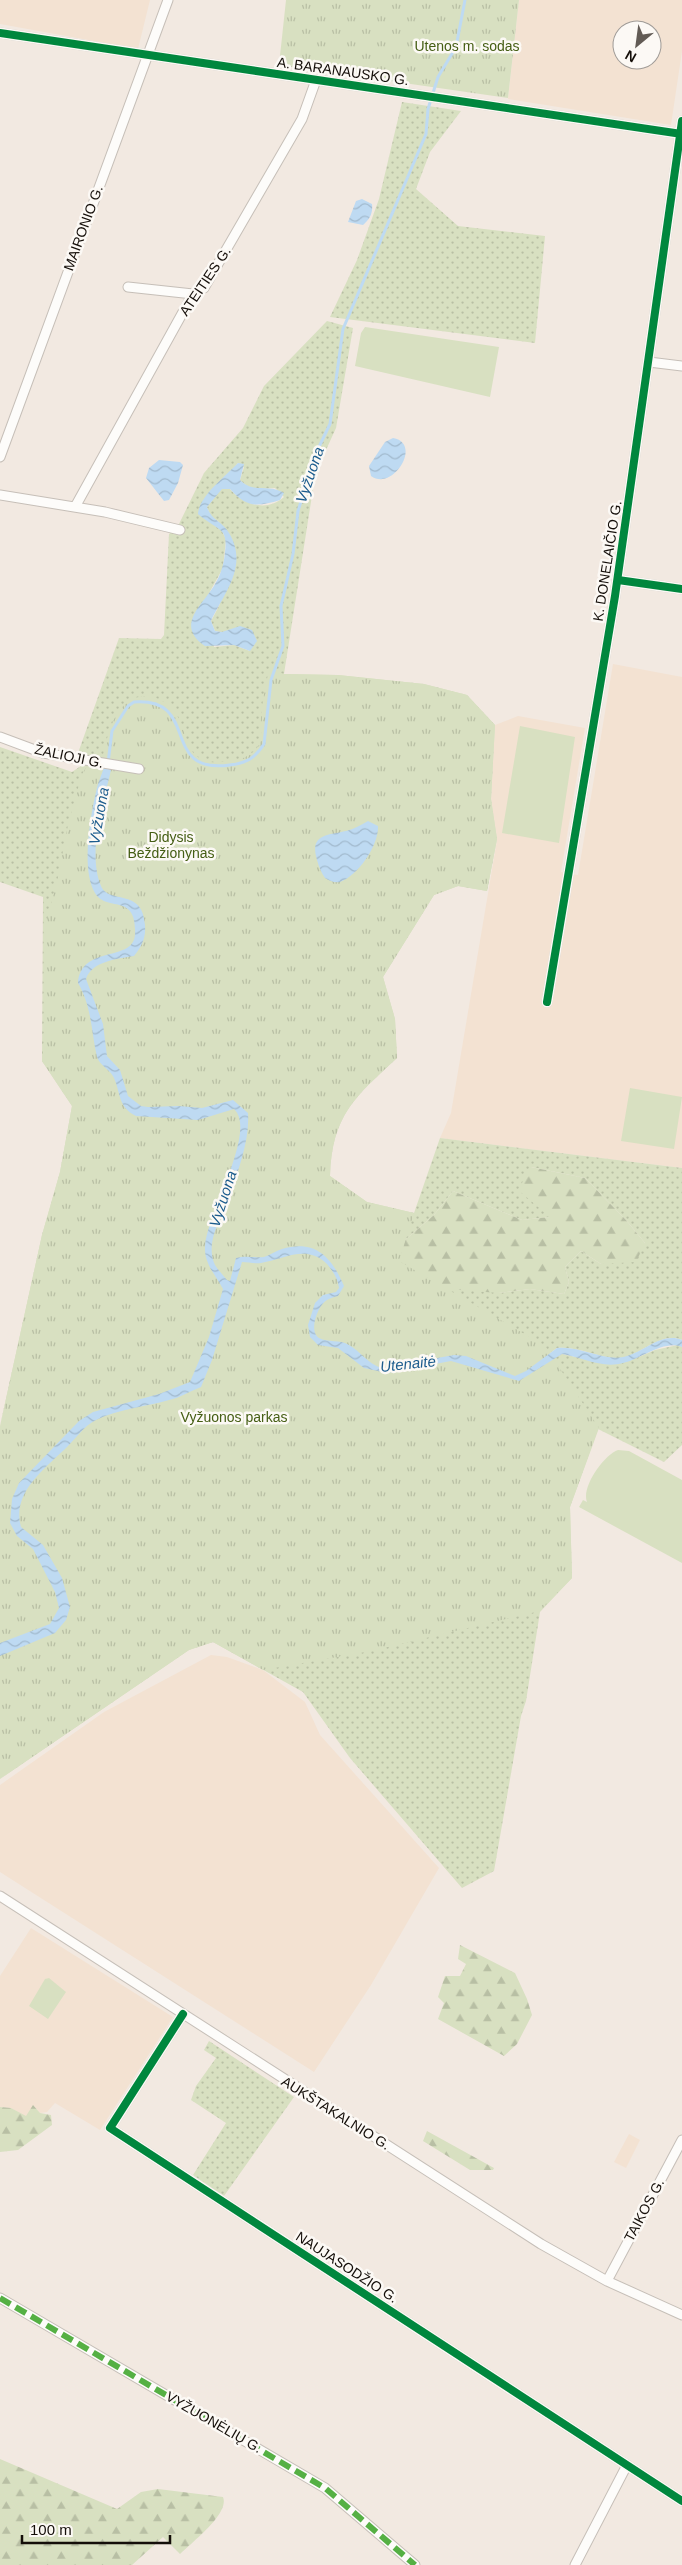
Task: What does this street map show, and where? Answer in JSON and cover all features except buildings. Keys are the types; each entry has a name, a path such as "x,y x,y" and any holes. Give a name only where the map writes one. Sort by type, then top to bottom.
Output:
{"street":[{"name":"MAIRONIO G.","path":"0,457 146,55 168,0"},
{"name":"A. BARANAUSKO G.","path":"0,33 681,134"},
{"name":"ATEITIES G.","path":"75,507 193,294 204,288 262,191 302,118 316,80"},
{"name":"K. DONELAIČIO G.","path":"547,1002 618,580 682,121"},
{"path":"128,287 193,294"},
{"path":"649,362 682,366"},
{"path":"0,495 75,507 180,530"},
{"path":"618,580 682,589"},
{"name":"ŽALIOJI G.","path":"0,737 43,753 139,769"},
{"name":"AUKŠTAKALNIO G.","path":"0,1896 493,2214 607,2281 682,2315"},
{"name":"NAUJASODŽIO G.","path":"183,2014 110,2128 682,2500"},
{"name":"TAIKOS G.","path":"607,2281 682,2140"},
{"name":"VYŽUONĖLIŲ G.","path":"0,2298 325,2488 415,2565"},
{"path":"575,2565 627,2465"}],"shaded area":[{"path":"0,0 150,0 138,49 0,24"},
{"path":"519,0 682,0 682,51 671,125 508,99"},
{"path":"613,664 682,677 682,1168 440,1138 451,1113 497,840 491,799 495,725 518,716 585,728 561,872 578,875"},
{"path":"211,1655 227,1657 263,1670 305,1702 320,1735 439,1868 371,1985 314,2072 0,1872 0,1785 104,1712"},
{"path":"31,1928 173,2017 100,2130 55,2103 47,2112 40,2113 34,2106 26,2117 11,2108 0,2107 0,1976"},
{"path":"629,2134 640,2140 626,2168 614,2162"}],"green space":[{"name":"Utenos m. sodas","path":"286,0 519,0 508,98 279,65"},
{"path":"402,102 461,111 430,152 416,189 458,226 545,236 535,343 330,317 357,260 379,199"},
{"name":"Didysis Beždžionynas","path":"327,321 353,328 336,428 321,461 313,489 284,674 338,675 424,684 467,695 495,725 491,799 497,839 487,891 458,886 434,895 383,977 395,1019 397,1058 369,1084 348,1109 335,1137 330,1176 367,1202 414,1213 440,1138 682,1168 682,1340 668,1338 661,1340 627,1357 619,1358 611,1358 575,1349 557,1348 526,1371 94,1032 0,1426 42,1235 60,1172 72,1106 42,1061 43,897 0,882 0,747 72,772 91,759 78,753 119,638 161,639 164,635 169,534 178,526 204,473 243,428 264,386","holes":["238,463 244,467 240,480 244,484 256,488 275,488 284,497 270,505 255,505 241,499 230,489 221,489 207,507 211,517 218,521 235,553 219,606 211,621 208,595 223,568 226,539 222,531 199,510","211,621 215,631 222,632 250,651 234,645 214,647","531,1167 585,1178 626,1220 645,1243 601,1264 581,1251 565,1267 569,1282 564,1294 530,1289 499,1293 405,1240 434,1215 453,1191 522,1220 551,1217"]},
{"path":"365,327 499,347 490,397 355,366 361,333"},
{"name":"Vyžuonos parkas","path":"269,669 284,674 338,675 424,684 467,695 495,725 491,799 497,839 487,891 458,886 434,895 383,977 395,1019 397,1058 369,1084 348,1109 335,1137 330,1176 367,1202 414,1213 399,1261 545,1346 599,1428 570,1507 572,1578 540,1611 371,1651 263,1670 213,1642 189,1650 0,1779 0,1426 42,1235 60,1172 72,1106 42,1061 46,1018 46,924 58,877 68,825 82,774 92,758 103,756 111,726 121,708 129,701 137,697 148,696 156,698 167,705 179,719 193,753 202,760 218,762 239,759 246,757 258,747 261,740 264,693"},
{"path":"520,726 575,737 559,843 502,833"},
{"path":"630,1088 682,1097 674,1149 621,1141"},
{"path":"531,1167 585,1178 626,1220 645,1243 636,1262 601,1264 581,1251 565,1267 569,1282 564,1294 530,1289 499,1293 446,1289 399,1261 405,1240 434,1215 453,1191 522,1220 550,1217 518,1190"},
{"path":"678,1345 682,1347 682,1445 664,1462 598,1429 570,1507 572,1578 540,1612 526,1701 521,1716 494,1871 462,1888 350,1758 303,1692 213,1642 189,1650 0,1779 552,1359 562,1354 585,1359 634,1359 655,1350"},
{"path":"618,1450 629,1451 682,1480 682,1563 579,1507 583,1500 587,1502 587,1488 595,1472 606,1458"},
{"path":"460,1945 515,1973 527,1999 532,2015 517,2044 504,2056 438,2019 444,2003 438,1997 445,1976 460,1976 466,1964 458,1959"},
{"path":"49,1978 66,1992 48,2019 29,2006 45,1979"},
{"path":"209,2041 294,2097 224,2196 193,2175 226,2123 191,2100 196,2086 216,2058 204,2050"},
{"path":"33,2105 40,2113 51,2115 52,2125 18,2150 0,2152 0,2107 11,2108 26,2116"},
{"path":"427,2131 494,2168 493,2170 470,2170 423,2141"},
{"path":"0,2459 117,2509 141,2492 158,2489 223,2497 224,2504 221,2512 208,2528 180,2554 163,2537 132,2565 0,2565"}],"water":[{"path":"362,199 372,204 369,218 363,225 348,222 356,201"},
{"path":"393,438 402,442 405,448 402,465 388,478 379,479 371,476 369,466 385,442"},
{"path":"159,460 180,462 183,465 178,483 169,500 164,501 146,478 149,468"},
{"path":"238,463 244,464 240,480 245,484 250,487 273,489 284,493 280,500 259,505 247,503 230,489 222,489 207,507 211,515 229,533 235,545 236,557 236,568 228,590 211,621 215,631 222,632 240,626 252,630 257,641 250,651 234,645 205,646 196,638 191,623 198,607 221,573 226,547 223,533 198,514 200,507 208,493"},
{"name":"Utenaitė","path":"106,759 113,761 96,840 97,872 105,892 125,898 138,906 143,913 145,934 134,956 99,965 89,973 86,979 103,1024 107,1056 120,1070 128,1096 141,1106 148,1107 179,1106 202,1108 233,1100 248,1113 243,1155 213,1238 212,1256 215,1265 227,1280 230,1281 236,1258 264,1257 282,1249 294,1247 313,1249 321,1253 334,1267 344,1286 338,1296 327,1300 320,1307 314,1324 316,1335 319,1338 345,1343 381,1368 454,1355 466,1356 515,1376 526,1371 557,1348 575,1349 619,1358 634,1354 668,1338 682,1340 682,1347 675,1345 660,1347 630,1361 607,1365 562,1354 519,1381 451,1361 387,1373 364,1368 338,1348 318,1345 310,1337 308,1325 315,1303 323,1295 336,1292 339,1288 335,1275 327,1264 319,1258 303,1254 295,1254 261,1263 242,1262 212,1360 201,1387 173,1399 113,1413 92,1422 32,1482 21,1503 19,1514 21,1527 43,1545 62,1578 70,1607 66,1620 55,1633 0,1656 0,1643 50,1624 59,1608 55,1592 33,1549 17,1536 10,1523 12,1499 19,1483 79,1421 93,1412 159,1394 190,1382 209,1337 223,1289 208,1264 205,1247 213,1215 236,1154 240,1135 240,1120 234,1109 198,1120 136,1116 126,1109 112,1075 100,1063 97,1057 89,1010 78,983 81,971 88,963 126,948 132,943 135,934 131,913 120,905 100,899 95,893 88,871 91,816"},
{"path":"368,821 378,826 377,834 371,850 360,867 347,879 340,882 325,878 319,867 315,851 318,840 327,835 357,827"}],"waterway":[{"name":"Vyžuona","path":"108,763 112,731 128,706 134,702 155,704 168,711 186,748 194,759 208,765 241,763 254,756 264,744 271,680 283,646 281,606 293,554 298,511 317,451 330,424 343,329 426,134 428,109 438,77 456,47 465,0"}],"marked path":[{"path":"0,2298 325,2488 415,2565"}],"cycle path":[{"path":"0,33 682,134"},
{"path":"547,1002 615,596 682,121"},
{"path":"618,580 682,589"},
{"path":"183,2014 110,2128 682,2501"}]}
